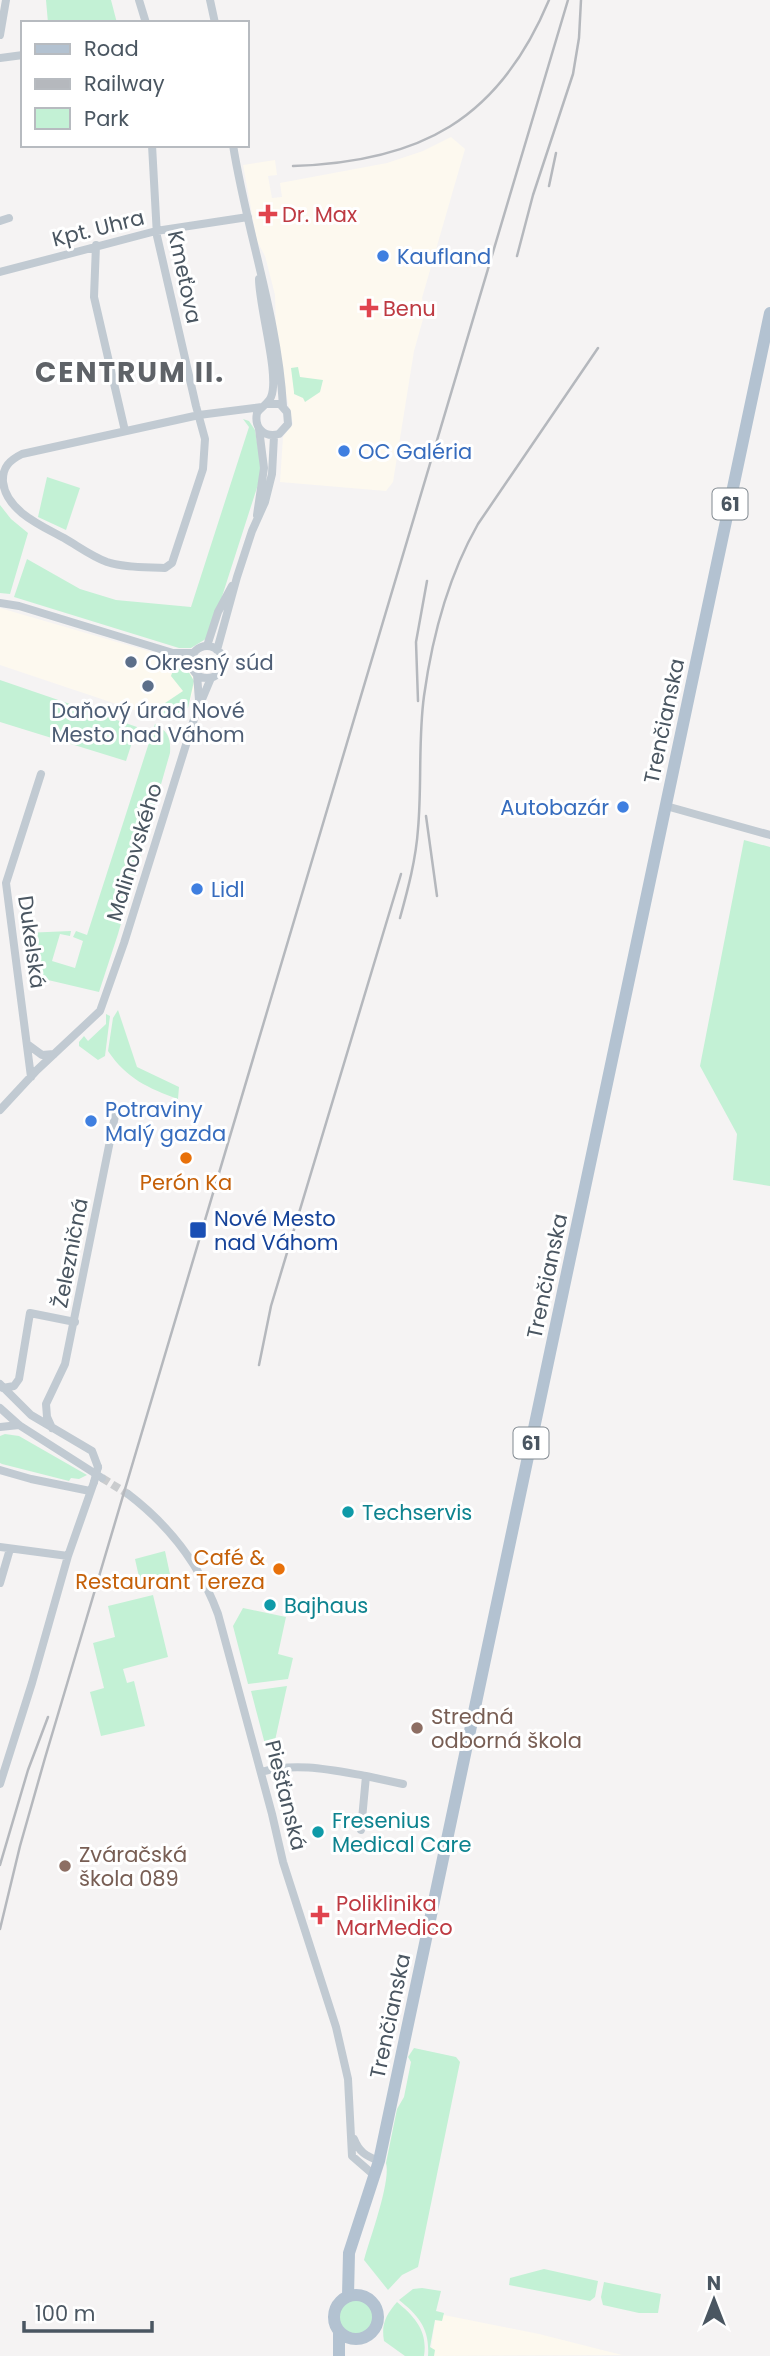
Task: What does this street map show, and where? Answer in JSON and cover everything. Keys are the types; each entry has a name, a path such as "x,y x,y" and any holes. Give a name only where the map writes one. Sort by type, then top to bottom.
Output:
{"main road":[{"name":"Trenčianska","path":"354,2296 356,2283 353,2245 379,2161 770,313"},
{"name":"61","path":"354,2296 375,2304 379,2319 370,2334 354,2339 339,2355 340,2332 334,2320 338,2304 354,2296"},
{"path":"340,2332 354,2339"}],"street":[{"path":"0,35 6,0"},
{"path":"139,0 145,21"},
{"path":"210,0 215,21"},
{"path":"0,58 21,55"},
{"name":"Kmeťova","path":"125,431 22,454 10,460 4,470 4,490 11,502 24,514 108,562 165,568 172,563 199,481 205,439 156,231 152,147"},
{"path":"233,147 259,272 272,316 283,407"},
{"name":"Kpt. Uhra","path":"0,272 156,231 248,217"},
{"path":"96,246 93,297 125,431 199,415 276,403 283,407 289,416 288,424 283,432 274,436 266,434 258,425 236,411"},
{"path":"257,518 264,468 257,413 272,394 274,383 259,298 259,272"},
{"path":"217,650 237,578 265,502 270,482 274,436"},
{"path":"0,603 19,606 173,653 194,653 207,646 218,612 237,578"},
{"path":"173,653 194,671 211,678 219,674 223,666 222,657 217,650 207,646"},
{"path":"194,653 194,671"},
{"name":"Malinovského","path":"194,671 199,702"},
{"name":"Malinovského","path":"54,1054 100,1011 124,943 199,702 211,678"},
{"name":"Dukelská","path":"31,1077 3,886 41,774"},
{"path":"666,806 770,835"},
{"path":"27,1044 42,1055 54,1054"},
{"path":"0,1110 3,1102 54,1054"},
{"name":"Železničná","path":"52,1428 46,1410 65,1364 75,1322 115,1116"},
{"path":"2,1386 14,1385 19,1379 30,1314 75,1322"},
{"path":"0,1784 68,1556 90,1491 98,1480 98,1467 92,1451 31,1415 2,1386"},
{"path":"0,1408 19,1425 98,1480"},
{"path":"0,1427 19,1425"},
{"path":"0,1470 90,1491"},
{"name":"Piešťanská","path":"128,1494 172,1534 205,1582 224,1631 286,1874 336,2027 348,2079 352,2156 375,2176"},
{"path":"0,1547 68,1556"},
{"path":"0,1583 10,1549"},
{"path":"261,1772 286,1767 313,1767 403,1784"},
{"path":"361,1830 366,1776"},
{"path":"351,2133 357,2148 379,2161"}],"shaded area":[{"path":"451,137 465,149 422,298 425,312 414,351 393,482 386,491 280,482 283,437 293,424 276,327 275,295 265,256 257,241 243,165 275,160 277,175 268,176 272,198 282,197 280,183 387,163 423,151"},
{"path":"0,608 179,660 194,672 195,687 187,708 171,717 152,716 0,665"},
{"path":"436,2315 539,2334 622,2355 430,2356"}],"green space":[{"path":"46,0 111,0 116,21 48,21"},
{"path":"298,367 300,377 323,380 320,392 305,402 294,394 291,368"},
{"path":"243,419 249,421 255,430 262,472 209,637 191,648 179,648 14,597 27,559 80,589 116,600 191,607 249,427"},
{"path":"47,477 80,488 66,530 38,517"},
{"path":"0,505 11,519 28,533 10,594 0,593"},
{"path":"176,661 187,669 194,681 188,708 172,716 159,716 162,705 183,691 171,676"},
{"path":"0,680 137,727 126,761 0,722"},
{"path":"155,724 168,736 170,753 99,992 31,976 24,933 71,931 70,936 60,934 52,961 75,968 83,941 73,937 76,931 87,935"},
{"path":"744,840 770,847 770,1186 733,1180 737,1134 700,1066"},
{"path":"118,1010 137,1067 179,1087 178,1099 131,1076 108,1051 113,1018"},
{"path":"106,1014 110,1016 105,1056 98,1060 79,1046 79,1042 84,1036 88,1041 106,1024"},
{"path":"0,1436 19,1436 87,1475 79,1479 71,1478 69,1481 0,1463"},
{"path":"165,1551 171,1579 141,1586 135,1559"},
{"path":"153,1595 168,1657 123,1669 127,1683 134,1681 145,1726 101,1736 90,1692 104,1688 93,1643 115,1637 108,1606"},
{"path":"243,1608 286,1617 278,1654 293,1658 288,1679 248,1684 233,1626"},
{"path":"287,1686 274,1745 266,1748 251,1691"},
{"path":"414,2048 456,2057 460,2062 418,2267 402,2275 388,2290 364,2260 383,2196 386,2163 397,2109 404,2097 411,2062 408,2057"},
{"path":"544,2269 598,2281 595,2297 590,2301 509,2285 510,2278"},
{"path":"604,2282 661,2294 658,2313 639,2313 603,2305 601,2297"},
{"path":"413,2289 441,2291 436,2311 444,2313 442,2321 435,2320 430,2347 435,2350 434,2356 428,2356 427,2338 422,2324 399,2300"},
{"path":"356,2299 369,2304 374,2317 369,2330 356,2335 343,2330 338,2317 343,2304"},
{"path":"397,2302 419,2325 424,2339 424,2356 405,2356 384,2341 385,2320"}],"tunnel":[{"path":"102,1478 128,1494"}],"railway":[{"path":"293,166 338,163 380,155 417,143 450,126 480,104 506,76 529,41 549,0"},
{"path":"0,1929 45,1758 568,0"},
{"path":"517,256 533,195 573,74 581,0"},
{"path":"549,186 556,153"},
{"path":"400,918 417,840 424,696 437,630 450,586 478,524 598,348"},
{"path":"418,701 416,642 427,581"},
{"path":"426,816 437,896"},
{"path":"259,1365 271,1306 401,874"},
{"path":"0,1865 28,1770 48,1717"}],"place":[{"name":"Dr. Max","path":"268,214"},
{"name":"Kaufland","path":"383,256"},
{"name":"Benu","path":"369,308"},
{"name":"OC Galéria","path":"344,451"},
{"name":"Okresný súd","path":"131,662"},
{"name":"Daňový úrad Nové Mesto nad Váhom","path":"148,686"},
{"name":"Autobazár","path":"623,807"},
{"name":"Lidl","path":"197,889"},
{"name":"Potraviny Malý gazda","path":"91,1121"},
{"name":"Perón Ka","path":"186,1158"},
{"name":"Nové Mesto nad Váhom","path":"198,1230"},
{"name":"Techservis","path":"348,1512"},
{"name":"Café & Restaurant Tereza","path":"279,1569"},
{"name":"Bajhaus","path":"270,1605"},
{"name":"Stredná odborná škola","path":"417,1728"},
{"name":"Fresenius Medical Care","path":"318,1832"},
{"name":"Zváračská škola 089","path":"65,1866"},
{"name":"Poliklinika MarMedico","path":"320,1915"}],"district":[{"name":"CENTRUM II.","path":"130,372"}]}
